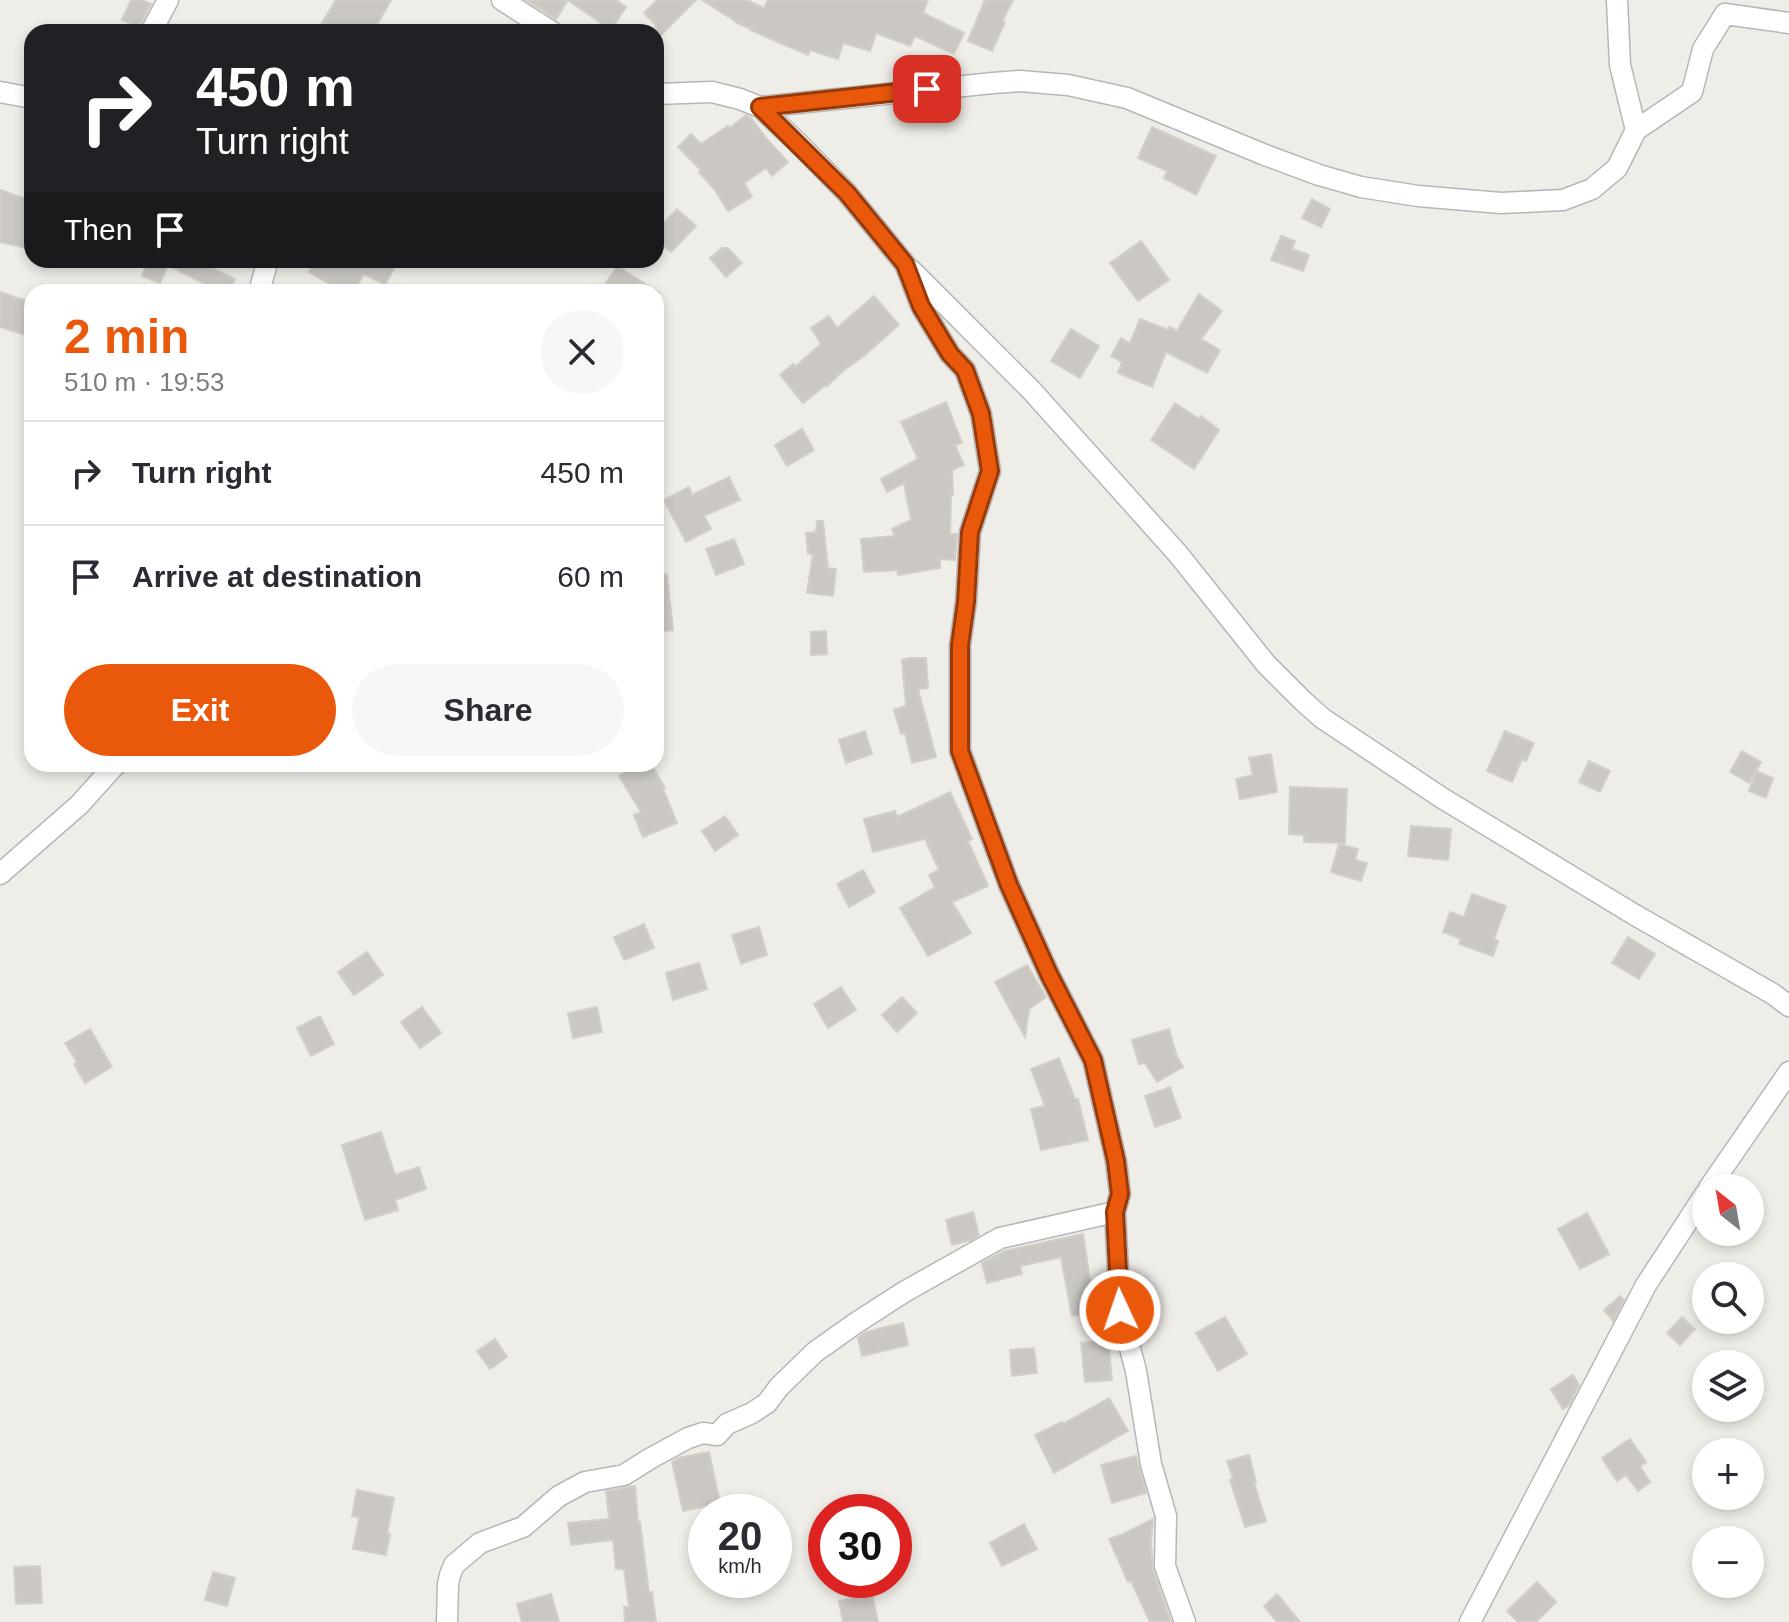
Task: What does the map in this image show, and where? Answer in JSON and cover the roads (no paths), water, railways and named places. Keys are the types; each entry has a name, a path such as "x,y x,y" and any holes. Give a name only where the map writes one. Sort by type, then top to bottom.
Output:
{"street":[{"path":"155,24 168,0"},
{"path":"502,0 540,24"},
{"path":"1617,0 1620,65 1636,130"},
{"path":"760,107 1020,81 1068,85 1137,100 1265,155 1347,183 1418,196 1501,203 1563,200 1592,189 1617,168 1636,130 1692,92 1703,49 1728,7 1789,23"},
{"path":"0,92 24,96"},
{"path":"664,94 712,92 760,107 847,193 905,264 1032,391 1178,554 1266,664 1322,718 1442,798 1789,1006"},
{"path":"905,264 921,306 950,354 965,370 981,414 990,471 970,532 960,645 960,751 1009,885 1049,974 1093,1060 1116,1161 1120,1194 1115,1212 1120,1310 1136,1371 1151,1464 1166,1516 1165,1566 1185,1622"},
{"path":"0,874 79,805 109,772"},
{"path":"1719,1174 1789,1072"},
{"path":"447,1622 448,1584 454,1565 480,1543 523,1527 559,1496 585,1482 624,1475 688,1438 703,1433 717,1435 727,1424 767,1403 815,1352 856,1323 1000,1238 1115,1212"},
{"path":"1470,1622 1646,1285 1692,1214"}]}
